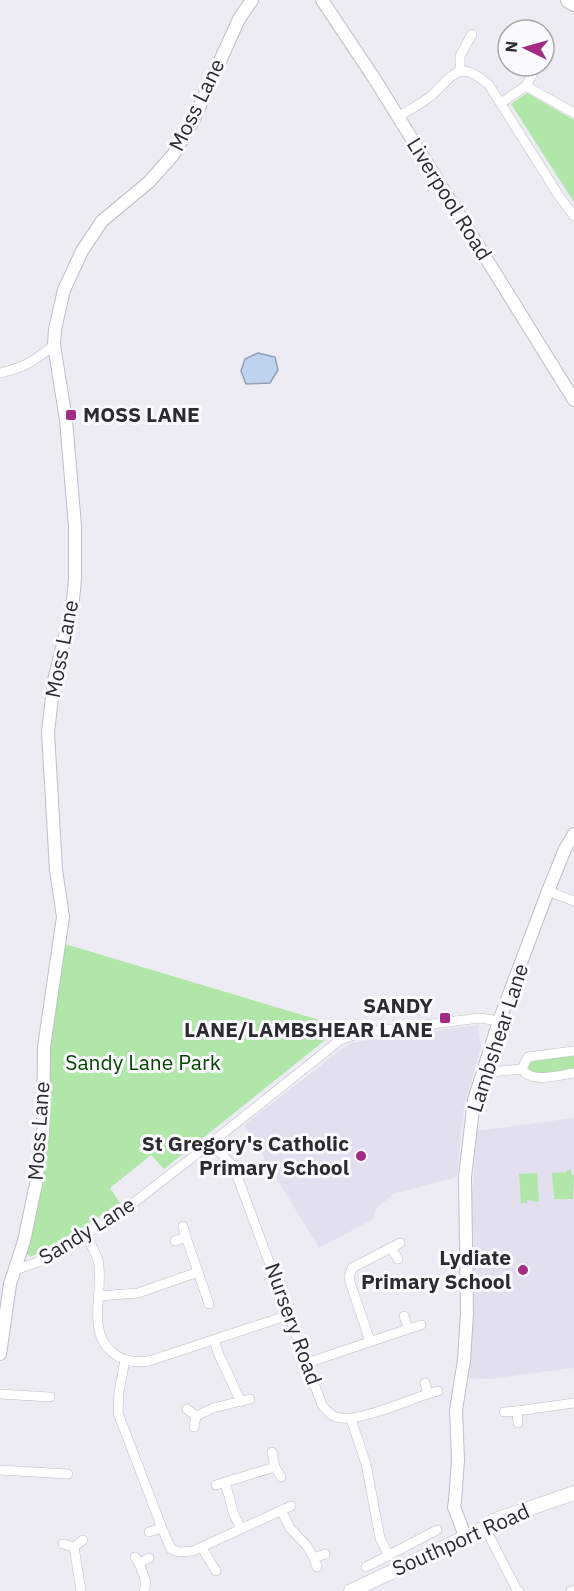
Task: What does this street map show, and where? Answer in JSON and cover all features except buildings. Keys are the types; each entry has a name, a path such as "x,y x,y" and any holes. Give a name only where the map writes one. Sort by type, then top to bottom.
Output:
{"highway":[{"path":"569,0 574,3"}],"main road":[{"name":"Southport Road","path":"351,1591 485,1528 495,1520 574,1493"}],"street":[{"name":"Moss Lane","path":"0,1354 5,1284 15,1270 24,1241 36,1184 43,1132 44,1047 63,917 56,870 48,732 54,680 72,609 75,580 75,526 66,420 54,345 55,329 64,290 82,251 102,221 149,182 173,155 192,123 239,19 252,0"},
{"name":"Liverpool Road","path":"322,0 574,399"},
{"path":"460,71 460,56 472,34"},
{"path":"398,117 430,96 448,77 460,71 479,76 489,84 574,216"},
{"path":"501,103 526,86 530,78"},
{"path":"526,86 574,113"},
{"path":"0,373 21,368 36,360 54,345"},
{"name":"Lambshear Lane","path":"465,1536 454,1507 458,1472 456,1410 464,1360 467,1314 466,1167 474,1100 499,1021 548,891 565,849 574,834"},
{"path":"548,891 574,902"},
{"name":"Sandy Lane","path":"15,1270 38,1262 115,1216 211,1143 333,1044 346,1037 360,1033 480,1018 499,1021"},
{"path":"522,1069 525,1060 532,1056 574,1051"},
{"path":"483,1070 490,1072 522,1069"},
{"path":"522,1069 526,1075 534,1078 574,1073"},
{"name":"Nursery Road","path":"211,1143 231,1164 236,1173 322,1405 337,1418 351,1419"},
{"path":"183,1226 209,1304"},
{"path":"85,1234 98,1260 98,1322 102,1340 112,1353 124,1360 149,1361 289,1315"},
{"path":"175,1241 186,1237"},
{"path":"370,1341 349,1277 352,1268 396,1246 398,1259"},
{"path":"99,1296 138,1293 198,1272"},
{"path":"404,1316 408,1329"},
{"path":"307,1363 421,1325"},
{"path":"196,1416 213,1408 246,1400 219,1355 214,1340"},
{"path":"124,1360 118,1413 168,1545 174,1551 186,1552 202,1548 286,1508 290,1528 306,1545 315,1563 325,1554"},
{"path":"389,1556 380,1538 364,1457 351,1419 433,1392 425,1383"},
{"path":"0,1394 50,1397"},
{"path":"504,1412 574,1403"},
{"path":"187,1409 196,1416"},
{"path":"517,1411 518,1423"},
{"path":"194,1427 196,1416"},
{"path":"273,1452 275,1467 281,1477"},
{"path":"241,1528 220,1483 275,1467"},
{"path":"0,1470 68,1474"},
{"path":"149,1532 162,1528"},
{"path":"485,1528 517,1591"},
{"path":"366,1568 437,1530"},
{"path":"74,1547 83,1540"},
{"path":"63,1544 74,1547"},
{"path":"74,1547 81,1591"},
{"path":"202,1548 216,1571"},
{"path":"144,1591 146,1582 137,1560 149,1558"}],"shaded area":[{"name":"St Gregory's Catholic Primary School","path":"478,1025 481,1046 463,1112 457,1177 393,1194 376,1209 372,1220 319,1248 244,1125 350,1043"},
{"name":"Lydiate Primary School","path":"574,1118 574,1368 489,1379 468,1378 473,1324 472,1245 474,1244 471,1210 477,1131"}],"green space":[{"path":"527,93 574,120 574,202 511,104"},
{"name":"Sandy Lane Park","path":"65,944 346,1028 334,1033 164,1169 151,1155 110,1188 120,1203 31,1257 26,1253 41,1193 49,1131 50,1042"},
{"path":"574,1053 574,1071 544,1074 528,1072 526,1065 530,1060"},
{"path":"571,1170 571,1175 574,1175 573,1199 554,1199 552,1173 567,1172"},
{"path":"537,1173 539,1202 527,1200 527,1203 521,1203 519,1174"}],"water":[{"path":"258,353 275,357 278,370 270,383 246,384 241,371 245,359"}],"place":[{"name":"MOSS LANE","path":"71,415"},
{"name":"SANDY LANE/LAMBSHEAR LANE","path":"445,1018"},
{"name":"St Gregory's Catholic Primary School","path":"361,1156"},
{"name":"Lydiate Primary School","path":"523,1270"}]}
